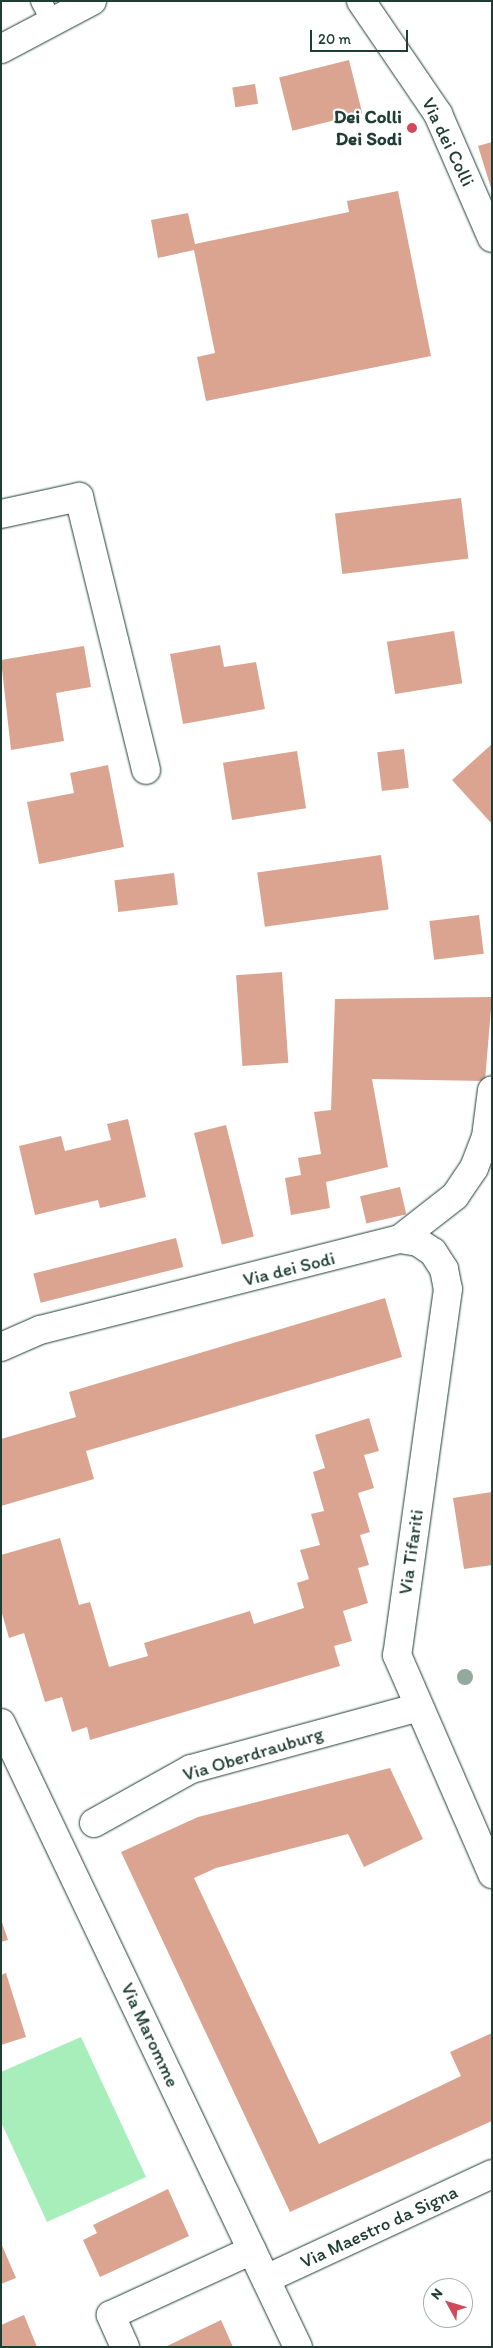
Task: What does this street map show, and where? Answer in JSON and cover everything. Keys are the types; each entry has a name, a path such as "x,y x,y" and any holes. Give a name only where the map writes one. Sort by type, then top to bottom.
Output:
{"street":[{"path":"1,48 47,12 92,1"},
{"name":"Via dei Colli","path":"361,1 438,114 492,238"},
{"path":"1,514 79,498 146,770"},
{"name":"Via dei Sodi","path":"1,1347 40,1330 400,1239 455,1196 474,1168 486,1137 492,1090"},
{"name":"Via Tifariti","path":"400,1239 418,1242 434,1252 444,1269 448,1290 397,1655 492,1874"},
{"name":"Via Oberdrauburg","path":"94,1822 191,1769 420,1707"},
{"name":"Via Maromme","path":"1,1723 298,2347"},
{"name":"Via Maestro da Signa","path":"266,2279 492,2174"},
{"path":"125,2347 111,2315 252,2250"}],"green space":[{"path":"81,2037 146,2177 47,2222 1,2122 1,2072"}],"building":[{"path":"349,60 362,113 292,131 279,77"},
{"path":"255,84 258,104 235,107 232,88"},
{"path":"492,142 492,188 491,188 478,146"},
{"path":"398,191 431,356 206,401 197,357 215,353 194,250 158,258 151,220 188,213 195,244 349,212 347,201"},
{"path":"461,498 468,559 342,574 335,513"},
{"path":"454,631 462,683 395,694 387,642"},
{"path":"220,645 224,667 256,662 265,709 183,724 170,654"},
{"path":"84,646 91,687 56,693 64,741 11,750 1,660"},
{"path":"492,744 492,824 452,780"},
{"path":"404,749 409,788 382,791 377,752"},
{"path":"297,751 306,808 232,820 223,763"},
{"path":"108,765 124,847 39,864 27,802 74,793 70,773"},
{"path":"381,855 389,909 265,927 257,872"},
{"path":"174,873 178,905 118,912 114,880"},
{"path":"479,915 484,954 434,960 429,921"},
{"path":"282,972 288,1063 242,1066 236,975"},
{"path":"492,997 485,1081 372,1079 388,1167 326,1182 330,1208 291,1215 285,1178 301,1175 298,1158 321,1154 314,1112 331,1110 335,999"},
{"path":"128,1119 146,1197 100,1208 98,1200 35,1215 19,1146 61,1136 65,1151 111,1140 107,1124"},
{"path":"226,1125 254,1237 222,1245 194,1133"},
{"path":"400,1187 406,1214 366,1224 360,1196"},
{"path":"176,1238 183,1267 41,1303 33,1274"},
{"path":"385,1298 402,1357 86,1451 94,1479 1,1506 1,1439 76,1417 69,1392"},
{"path":"369,1418 379,1451 364,1455 374,1488 358,1493 370,1532 360,1535 369,1565 358,1568 368,1603 343,1611 352,1641 334,1646 340,1666 90,1740 87,1727 72,1732 62,1697 45,1702 24,1633 9,1638 1,1610 1,1555 60,1538 79,1605 90,1602 109,1667 148,1656 144,1643 250,1611 254,1624 304,1608 297,1583 309,1579 300,1550 320,1545 311,1514 324,1511 313,1472 325,1468 315,1435"},
{"path":"492,1492 492,1565 464,1569 453,1498"},
{"path":"390,1768 423,1839 364,1867 348,1834 216,1868 194,1878 319,2144 461,2076 450,2052 492,2033 492,2121 290,2212 121,1852 198,1817"},
{"path":"1,1919 8,1940 1,1942"},
{"path":"6,1973 26,2037 1,2045 1,1975"},
{"path":"168,2189 189,2236 100,2277 83,2240 97,2233 93,2225"},
{"path":"1,2243 16,2278 1,2284"},
{"path":"24,2315 37,2347 1,2347 1,2325"},
{"path":"221,2320 233,2347 165,2347"}],"place":[{"name":"Dei Colli Dei Sodi","path":"412,128"}]}
